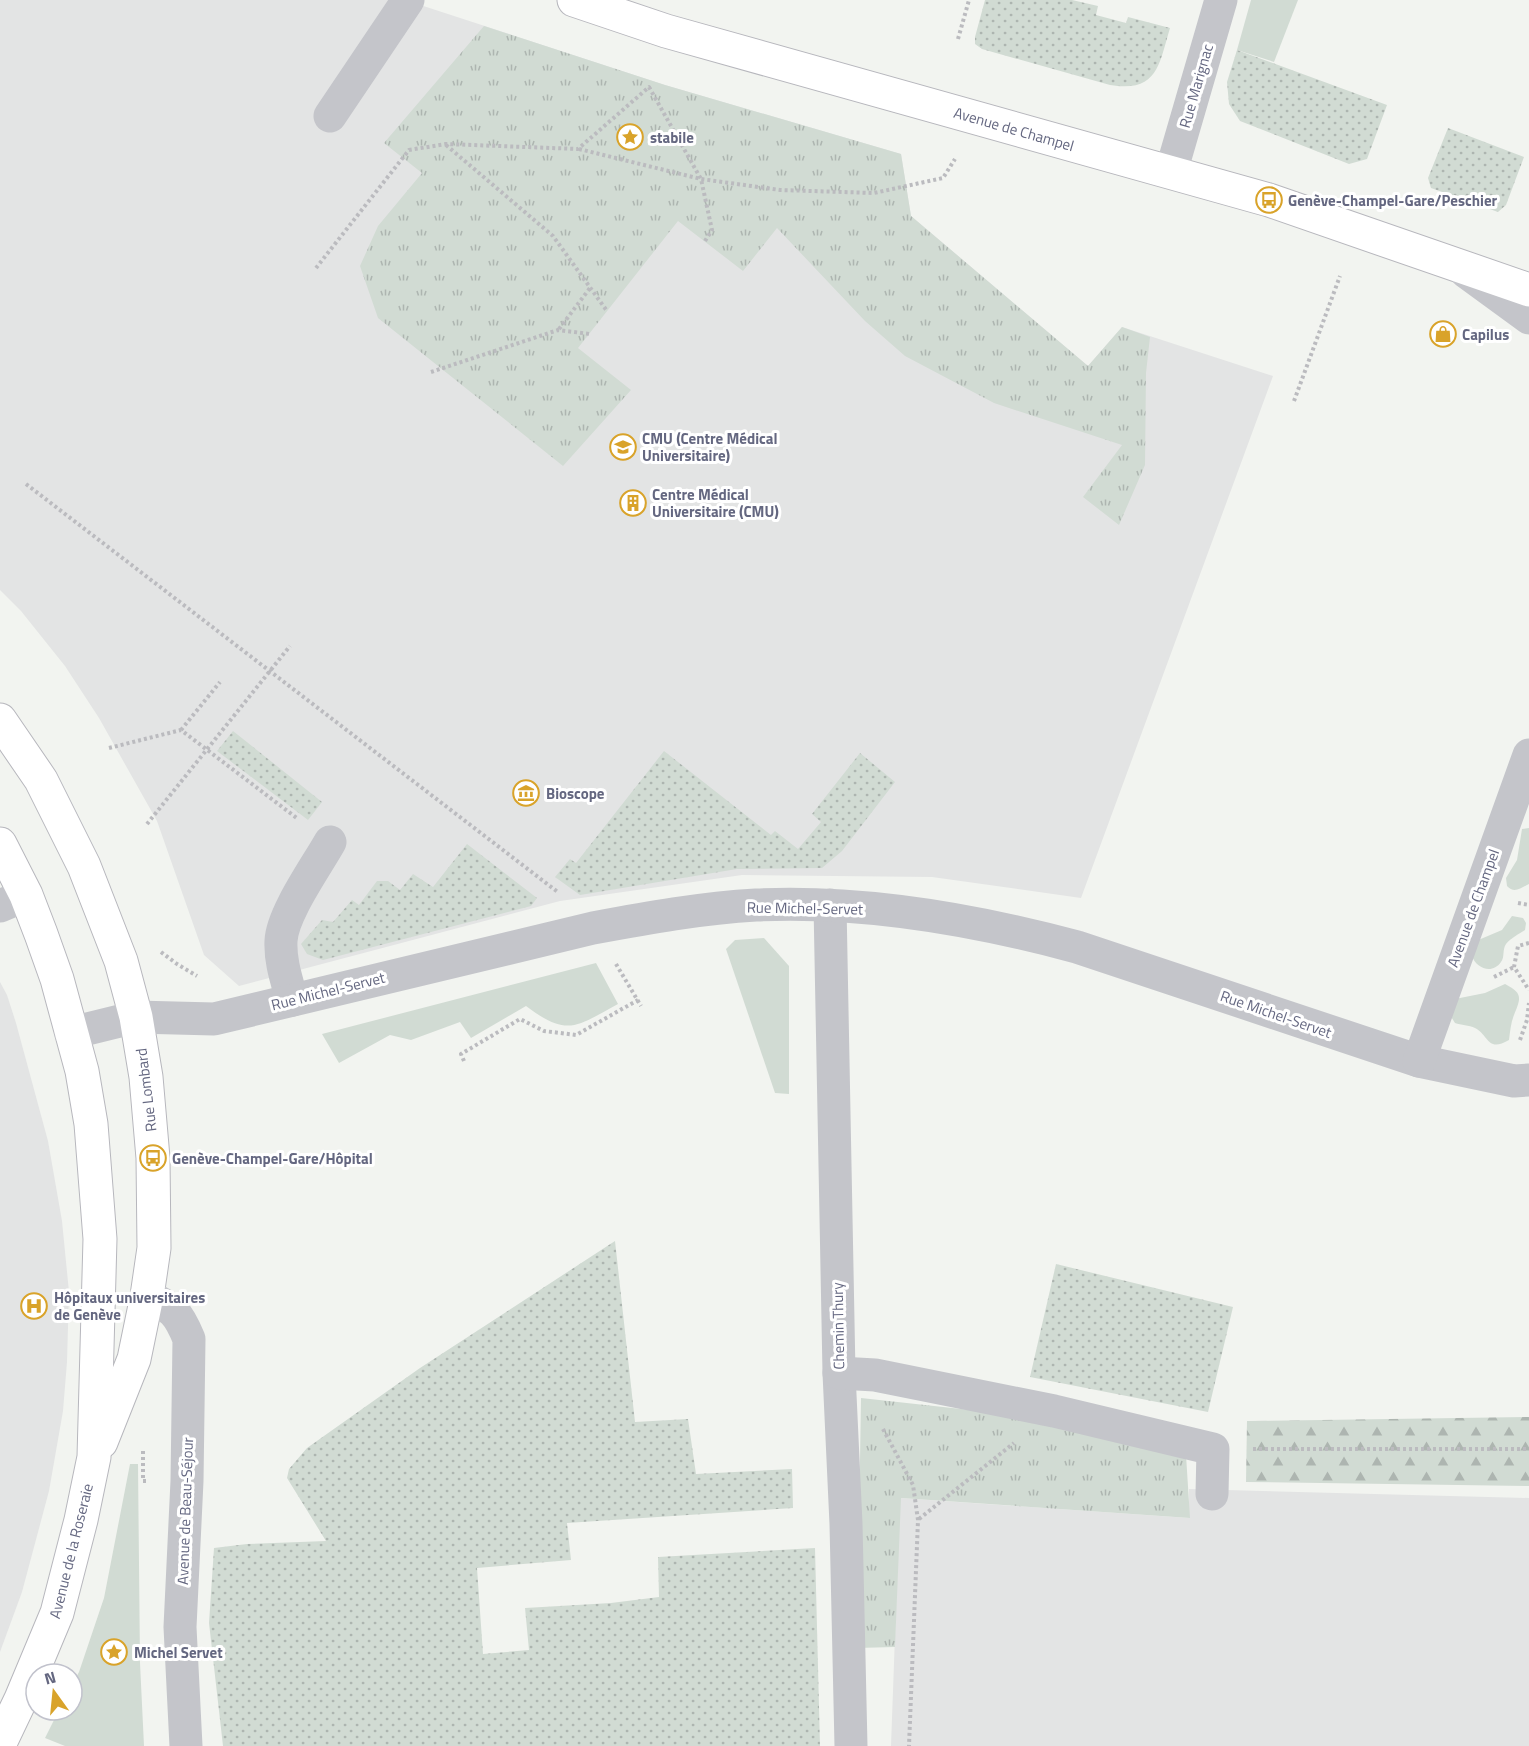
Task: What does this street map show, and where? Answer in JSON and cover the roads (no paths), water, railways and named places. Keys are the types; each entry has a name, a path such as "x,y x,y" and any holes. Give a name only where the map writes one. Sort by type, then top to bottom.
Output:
{"main road":[{"name":"Avenue de Champel","path":"574,0 666,31 1269,200 1529,290"},
{"name":"Rue Lombard","path":"0,720 41,780 84,866 121,961 136,1017 146,1077 153,1158 154,1248 147,1296"},
{"path":"0,844 13,901 57,979 82,1071 91,1125 100,1239 147,1296"},
{"name":"Avenue de la Roseraie","path":"0,1743 57,1614 94,1457 100,1239"},
{"name":"Avenue de la Roseraie","path":"94,1457 134,1359 147,1296"}],"street":[{"path":"330,116 408,0"},
{"name":"Rue Marignac","path":"1171,172 1221,0"},
{"name":"Avenue de Champel","path":"1452,262 1529,318"},
{"name":"Avenue de Champel","path":"1419,1060 1529,755"},
{"path":"292,1000 282,958 281,938 290,910 330,842"},
{"name":"Rue Michel-Servet","path":"71,1033 136,1017 214,1019 593,928 641,919 756,906 830,905 944,917 1029,934 1077,947 1419,1060 1514,1081 1529,1080"},
{"name":"Chemin Thury","path":"830,905 839,1373 851,1746"},
{"name":"Avenue de Beau-Séjour","path":"147,1296 170,1306 182,1321 189,1338 187,1482 180,1627 186,1746"},
{"path":"839,1373 875,1375 1054,1411 1214,1449 1212,1494"}],"place":[{"name":"stabile","path":"630,137"},
{"name":"Genève-Champel-Gare/Peschier","path":"1269,200"},
{"name":"Capilus","path":"1443,334"},
{"name":"CMU (Centre Médical Universitaire)","path":"623,447"},
{"name":"Centre Médical Universitaire (CMU)","path":"633,503"},
{"name":"Bioscope","path":"526,793"},
{"name":"Genève-Champel-Gare/Hôpital","path":"153,1158"},
{"name":"Hôpitaux universitaires de Genève","path":"34,1306"},
{"name":"Michel Servet","path":"114,1652"}]}
